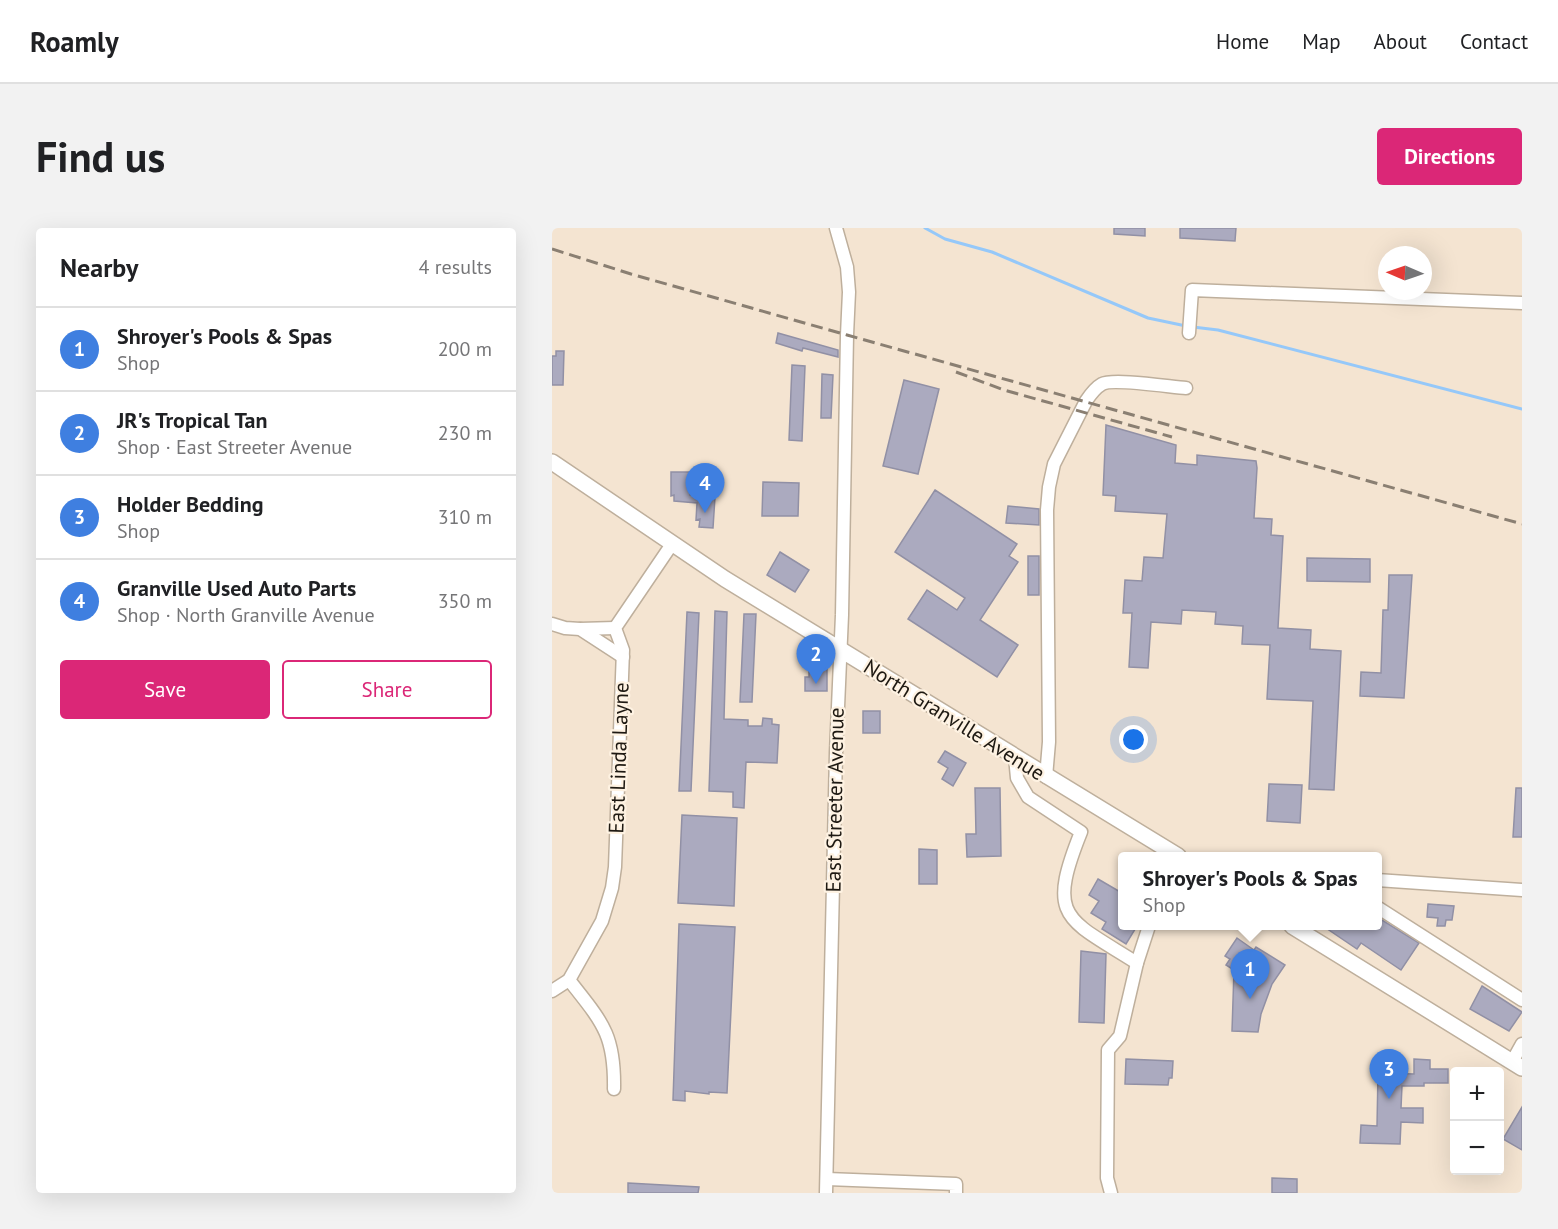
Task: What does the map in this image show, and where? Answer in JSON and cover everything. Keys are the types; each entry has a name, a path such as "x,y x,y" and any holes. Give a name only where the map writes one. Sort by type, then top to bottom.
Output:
{"main road":[{"name":"North Granville Avenue","path":"552,462 672,544 1168,852"},
{"path":"1298,930 1517,1065"}],"street":[{"name":"East Streeter Avenue","path":"826,1193 849,292 847,267 836,228"},
{"path":"1189,333 1192,290 1522,303"},
{"path":"1046,777 1049,742 1050,631 1047,510 1054,464 1086,401 1103,383 1186,388"},
{"path":"552,624 570,629 615,628 672,544"},
{"name":"East Linda Layne","path":"569,980 602,921 612,888 615,867 623,657 622,644 615,628"},
{"path":"580,629 623,657"},
{"path":"1015,757 1017,778 1028,797 1081,832 1064,883 1064,903 1067,911 1075,922 1137,963"},
{"path":"1382,880 1522,890"},
{"path":"1382,910 1522,1000"},
{"path":"1111,1193 1107,1172 1108,1050 1120,1036 1137,963 1148,930"},
{"path":"552,991 569,980 599,1018 610,1041 615,1070 614,1089"},
{"path":"1517,1065 1522,1044"},
{"path":"827,1179 956,1188"}],"building":[{"path":"1114,228 1145,228 1145,236 1114,234"},
{"path":"1180,228 1236,228 1235,241 1180,238"},
{"path":"778,333 838,350 838,357 803,348 802,351 776,343"},
{"path":"556,351 564,351 563,385 552,385 552,356 556,356"},
{"path":"792,365 805,366 802,441 789,440"},
{"path":"822,374 833,375 831,418 821,418"},
{"path":"904,380 939,389 918,474 883,466"},
{"path":"1106,425 1176,445 1175,463 1197,465 1197,455 1256,461 1254,518 1272,519 1271,535 1283,536 1278,628 1311,630 1310,649 1341,651 1334,790 1309,789 1313,701 1267,699 1270,645 1242,644 1243,626 1215,624 1216,612 1182,610 1181,624 1151,622 1148,668 1129,667 1132,613 1123,613 1125,580 1142,581 1144,557 1163,558 1167,514 1115,511 1116,496 1103,495"},
{"path":"671,472 690,472 690,495 715,497 713,528 699,527 700,519 696,520 697,503 674,501 674,495 671,496"},
{"path":"763,482 799,483 798,516 762,516"},
{"path":"935,490 1017,544 1009,556 1018,562 980,620 1018,645 997,677 908,619 927,590 957,610 965,598 895,552"},
{"path":"1008,506 1039,509 1039,525 1006,523"},
{"path":"780,552 809,570 795,592 767,575"},
{"path":"1028,556 1039,556 1039,595 1028,595"},
{"path":"1307,558 1370,559 1370,582 1307,581"},
{"path":"1389,575 1412,575 1404,698 1360,696 1361,672 1381,673 1383,610 1388,610"},
{"path":"715,611 727,612 724,719 748,720 748,726 762,726 763,718 772,719 772,724 779,725 777,763 746,762 744,808 733,807 733,792 709,791"},
{"path":"687,612 699,613 691,791 679,791"},
{"path":"744,614 756,614 752,702 740,702"},
{"path":"827,666 827,691 805,691 805,677 809,677 809,670 813,670 813,667"},
{"path":"863,711 880,711 880,733 863,733"},
{"path":"945,751 966,763 953,786 942,779 948,768 938,762"},
{"path":"1269,784 1302,785 1300,823 1267,821"},
{"path":"975,788 1000,788 1001,856 967,857 966,834 976,834"},
{"path":"1516,788 1522,788 1522,837 1513,837"},
{"path":"682,815 737,818 734,906 678,903"},
{"path":"919,849 937,850 937,884 919,884"},
{"path":"1098,879 1118,891 1118,930 1135,930 1126,944 1102,929 1106,922 1091,913 1099,901 1089,895"},
{"path":"1428,904 1454,906 1452,920 1446,920 1445,926 1437,926 1438,918 1427,917"},
{"path":"1382,920 1419,943 1401,970 1361,943 1357,949 1329,930 1382,930"},
{"path":"679,924 735,927 727,1093 709,1092 709,1094 685,1091 685,1101 673,1100"},
{"path":"1237,938 1254,950 1256,947 1285,965 1272,984 1261,1014 1258,1032 1232,1031 1234,970 1226,965 1230,959 1225,956"},
{"path":"1081,951 1106,954 1104,1023 1079,1022"},
{"path":"1482,986 1522,1012 1509,1031 1470,1009"},
{"path":"1126,1059 1173,1061 1172,1078 1169,1078 1168,1085 1125,1084"},
{"path":"1414,1059 1430,1060 1430,1069 1448,1069 1448,1083 1402,1086 1401,1108 1423,1108 1423,1123 1401,1122 1400,1144 1360,1143 1361,1125 1377,1126 1378,1073 1414,1074"},
{"path":"1522,1107 1522,1150 1504,1140"},
{"path":"1272,1178 1297,1179 1297,1193 1272,1193"},
{"path":"628,1183 699,1187 698,1193 628,1193"}],"waterway":[{"path":"925,228 945,239 992,252 1148,318 1186,326"},
{"path":"1193,327 1218,330 1522,409"}],"railway":[{"path":"552,249 631,274 1522,524"},
{"path":"956,372 1004,390 1172,437"}],"place":[{"name":"Granville Used Auto Parts","path":"705,513"},
{"name":"JR's Tropical Tan","path":"816,684"},
{"name":"Shroyer's Pools & Spas","path":"1250,999"},
{"name":"Holder Bedding","path":"1389,1099"}]}
